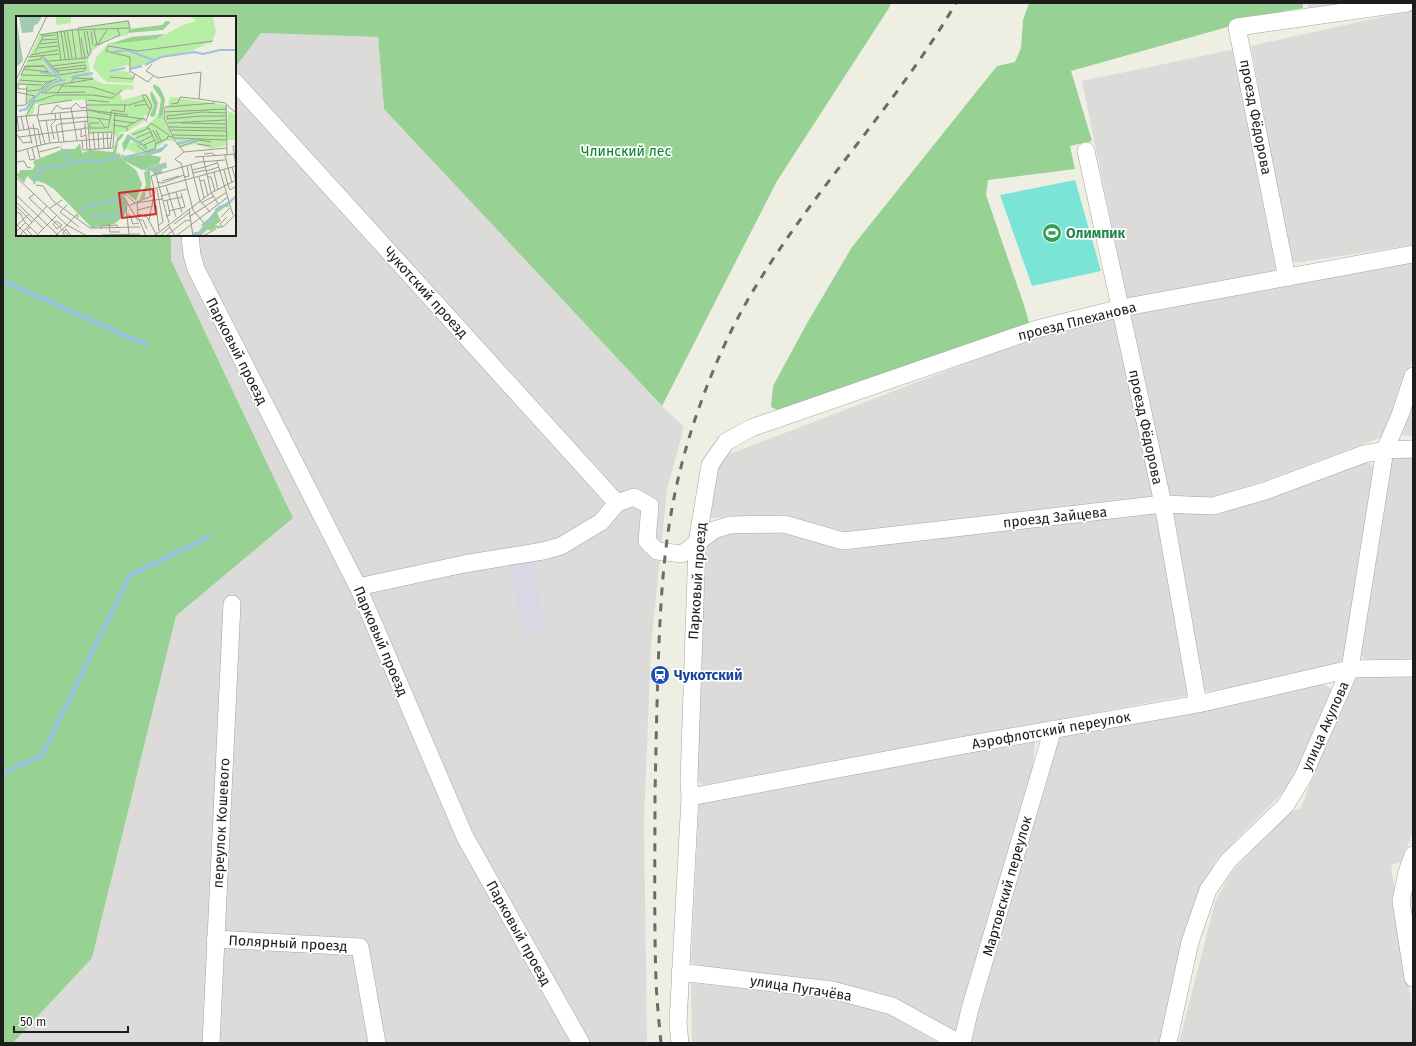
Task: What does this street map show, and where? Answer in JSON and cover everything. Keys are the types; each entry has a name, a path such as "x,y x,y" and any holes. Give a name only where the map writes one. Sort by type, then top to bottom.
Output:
{"street":[{"name":"проезд Фёдорова","path":"1287,278 1240,35 1237,27 1407,3"},
{"name":"Чукотский проезд","path":"236,83 617,503"},
{"name":"проезд Фёдорова","path":"1086,151 1162,504 1198,704"},
{"name":"Парковый проезд","path":"190,236 192,255 203,286 358,587 465,837 581,1043"},
{"name":"проезд Плеханова","path":"751,428 1037,329 1121,308 1413,254"},
{"name":"улица Акулова","path":"1168,1043 1190,942 1208,890 1228,861 1285,806 1303,777 1350,669 1385,450 1400,415 1413,376"},
{"name":"Парковый проезд","path":"680,1043 678,1023 690,797 689,781 697,543 710,465 726,442 751,428"},
{"name":"проезд Зайцева","path":"697,543 714,530 730,525 784,524 843,541 1162,504 1213,506 1265,490 1364,454 1385,450 1413,449"},
{"path":"358,587 472,562 543,551 561,546 601,522 617,503 634,497 650,506 647,541 657,551 682,554 697,543"},
{"name":"переулок Кошевого","path":"211,1043 232,604"},
{"name":"Аэрофлотский переулок","path":"690,797 1053,729 1198,704 1350,669 1413,668"},
{"name":"Мартовский переулок","path":"961,1043 1053,729"},
{"path":"1413,855 1407,872 1401,900 1413,978"},
{"name":"Полярный проезд","path":"215,939 360,947 377,1043"},
{"name":"улица Пугачёва","path":"680,972 832,990 892,1006 961,1043"}],"shaded area":[{"path":"1307,3 1370,3 1309,13"},
{"path":"1413,10 1413,245 1296,263 1290,259 1251,46"},
{"path":"261,33 378,37 384,109 662,406 684,427 667,490 651,646 644,822 647,1043 13,1043 92,958 176,616 293,518 171,260 171,236 236,236 236,67"},
{"path":"1236,49 1278,262 1274,273 1127,300 1082,81"},
{"name":"Олимпик","path":"1075,180 1101,271 1032,286 1000,195"},
{"path":"1413,262 1413,357 1393,418 1385,436 1270,479 1207,499 1168,495 1129,314"},
{"path":"1117,318 1156,498 849,533 788,516 710,518 716,467 722,457 1037,336"},
{"path":"1413,401 1413,436 1402,435"},
{"path":"1413,454 1413,660 1364,659 1359,652 1393,455"},
{"path":"1360,461 1369,463 1375,470 1360,583 1342,660 1333,667 1207,692 1198,682 1169,513 1210,513"},
{"path":"1153,513 1158,515 1190,695 703,785 693,778 707,545 723,534 784,532 846,549"},
{"path":"532,558 546,632 523,637 509,563"},
{"path":"1413,673 1413,831 1402,861 1391,865 1413,1015 1413,1043 1179,1043 1215,902 1230,874 1288,813 1301,808 1350,679 1358,674"},
{"path":"1321,683 1332,689 1313,737 1288,787 1216,860 1190,915 1162,1043 970,1043 969,1038 1057,740 1070,733"},
{"path":"1035,738 1033,773 959,1033 872,991 831,982 703,967 691,962 699,802"},
{"path":"691,983 833,997 889,1014 938,1043 692,1043"}],"green space":[{"name":"Члинский лес","path":"3,3 891,3 777,181 662,406 384,109 378,37 261,33 236,67 236,16 16,16 16,236 171,236 171,260 293,518 176,616 92,958 13,1043 3,1043"},
{"path":"1029,3 1303,3 1303,8 1284,11 1071,71 1092,141 1070,146 1075,169 988,180 986,195 1030,326 782,412 771,407 773,386 806,325 852,247 997,66 1015,62 1021,48 1023,20"}],"waterway":[{"path":"3,281 147,345"},
{"path":"3,774 42,755 130,575 208,537"}],"railway":[{"path":"661,1043 657,1005 655,911 655,795 659,643 667,538 678,478 685,452 702,400 722,350 746,303 796,226 906,80 956,3"}],"place":[{"name":"Олимпик","path":"1052,233"},
{"name":"Чукотский","path":"660,675"}]}
